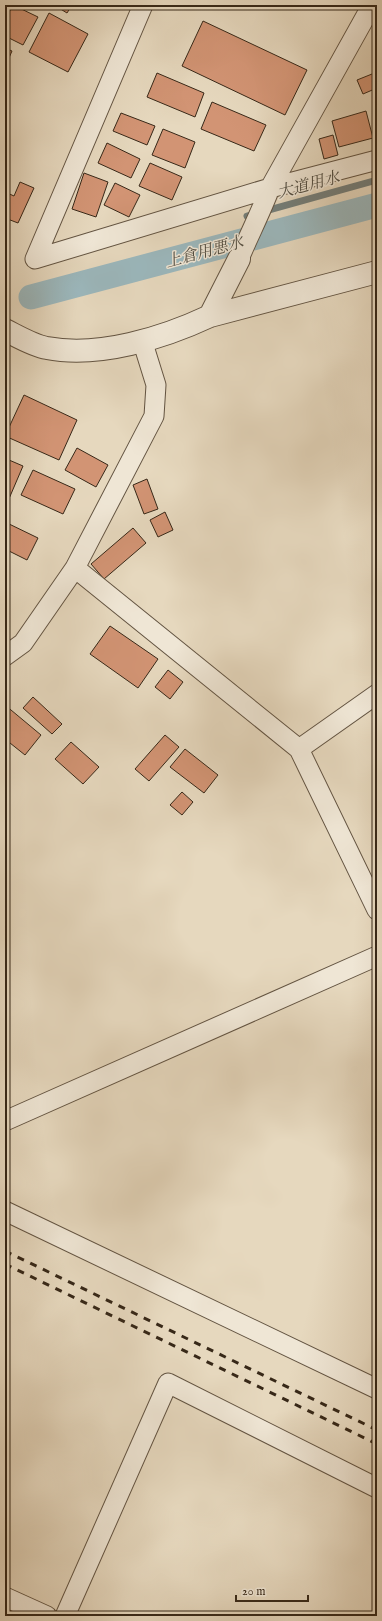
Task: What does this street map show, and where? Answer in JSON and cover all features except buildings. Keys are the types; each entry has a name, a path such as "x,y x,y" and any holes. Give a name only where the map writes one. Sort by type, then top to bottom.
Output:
{"street":[{"path":"143,5 35,259 270,188 377,160"},
{"path":"210,316 239,259 270,188 372,5"},
{"path":"5,330 46,348 79,351 118,347 185,328 210,316 377,272"},
{"path":"5,656 22,643 75,568 154,416 156,386 142,340"},
{"path":"75,568 299,749 377,910"},
{"path":"299,749 377,694"},
{"path":"5,1121 377,956"},
{"path":"5,1211 377,1389"},
{"path":"65,1616 168,1383 377,1488"},
{"path":"5,1597 47,1616"}],"waterway":[{"name":"大道用水","path":"247,216 377,180"},
{"name":"上倉用悪水","path":"31,297 377,205"}],"railway":[{"path":"5,1251 377,1430"},
{"path":"5,1264 377,1444"}]}
